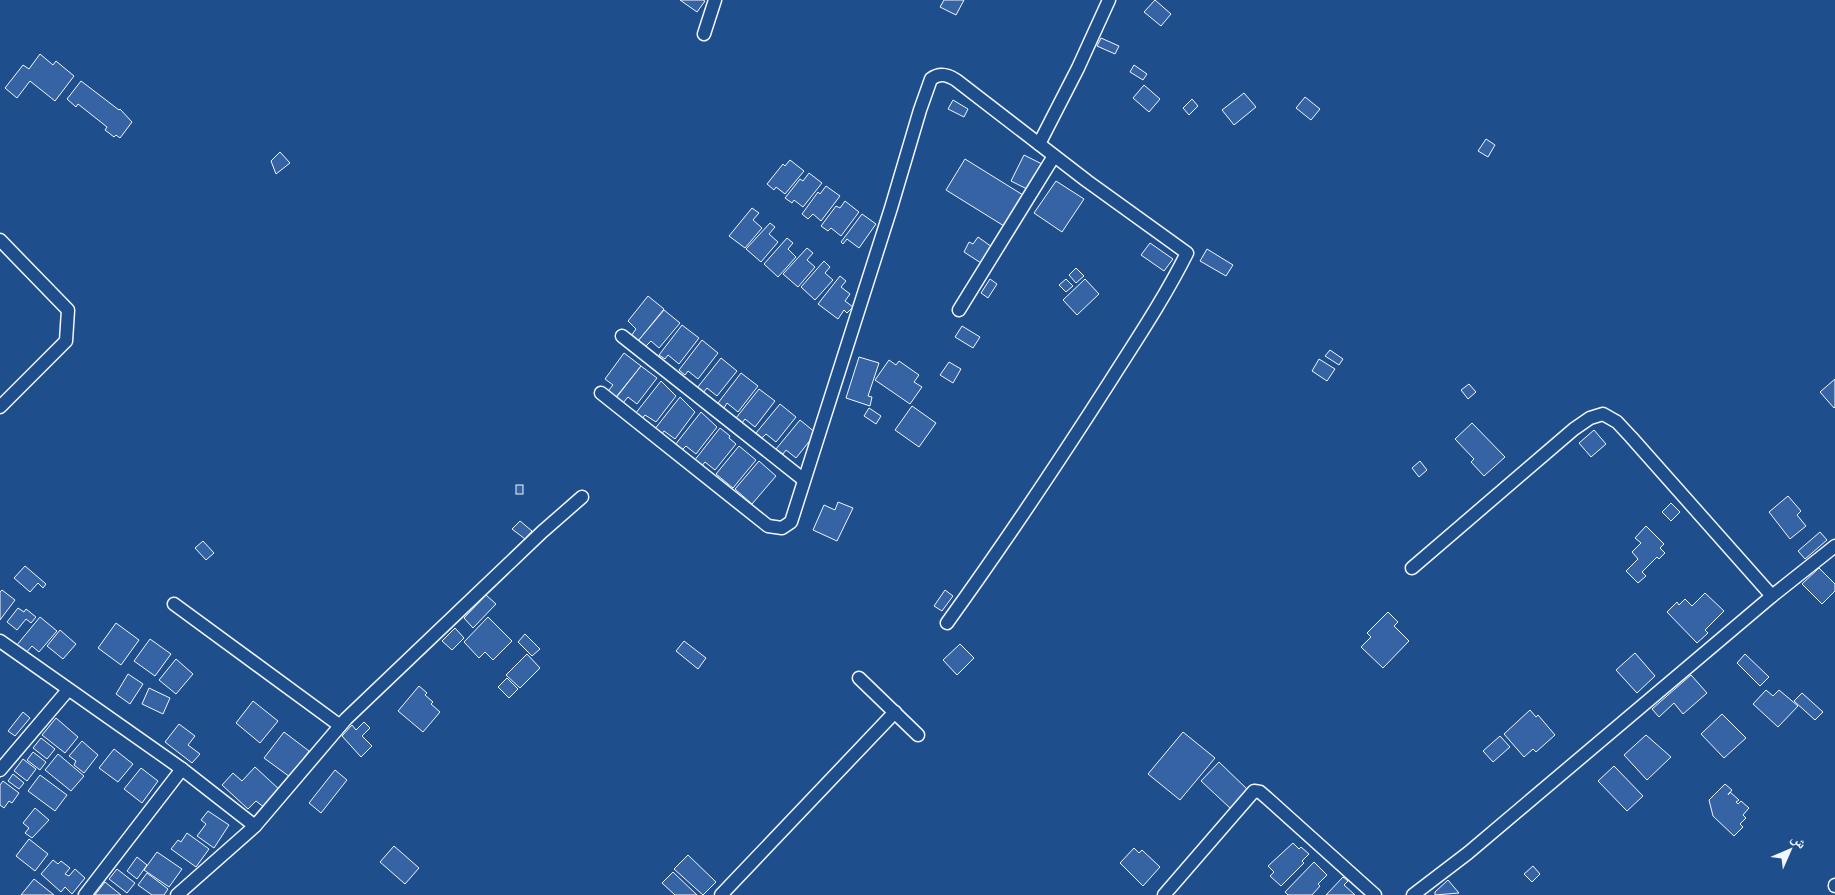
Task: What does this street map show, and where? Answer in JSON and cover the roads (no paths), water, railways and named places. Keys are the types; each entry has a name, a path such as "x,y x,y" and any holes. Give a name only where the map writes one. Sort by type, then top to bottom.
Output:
{"street":[{"path":"704,34 715,0"},
{"path":"1039,144 1078,68 1109,0"},
{"path":"601,393 768,526 782,528 791,522 931,79 943,74 950,76 1054,156 1187,253 1172,282 1092,410 1013,531 947,624"},
{"path":"959,310 1054,156"},
{"path":"0,240 68,310 66,341 3,399"},
{"path":"622,336 804,480"},
{"path":"1412,568 1574,429 1590,418 1603,414 1617,422 1631,437 1772,596"},
{"path":"177,895 255,826 339,725 542,532 582,497"},
{"path":"1413,895 1506,822 1772,596 1835,546"},
{"path":"174,604 339,725"},
{"path":"0,641 182,769 255,826"},
{"path":"859,678 918,735"},
{"path":"0,770 68,690"},
{"path":"721,895 895,712"},
{"path":"85,895 182,769"},
{"path":"1164,895 1248,795 1257,791 1374,895"}]}
